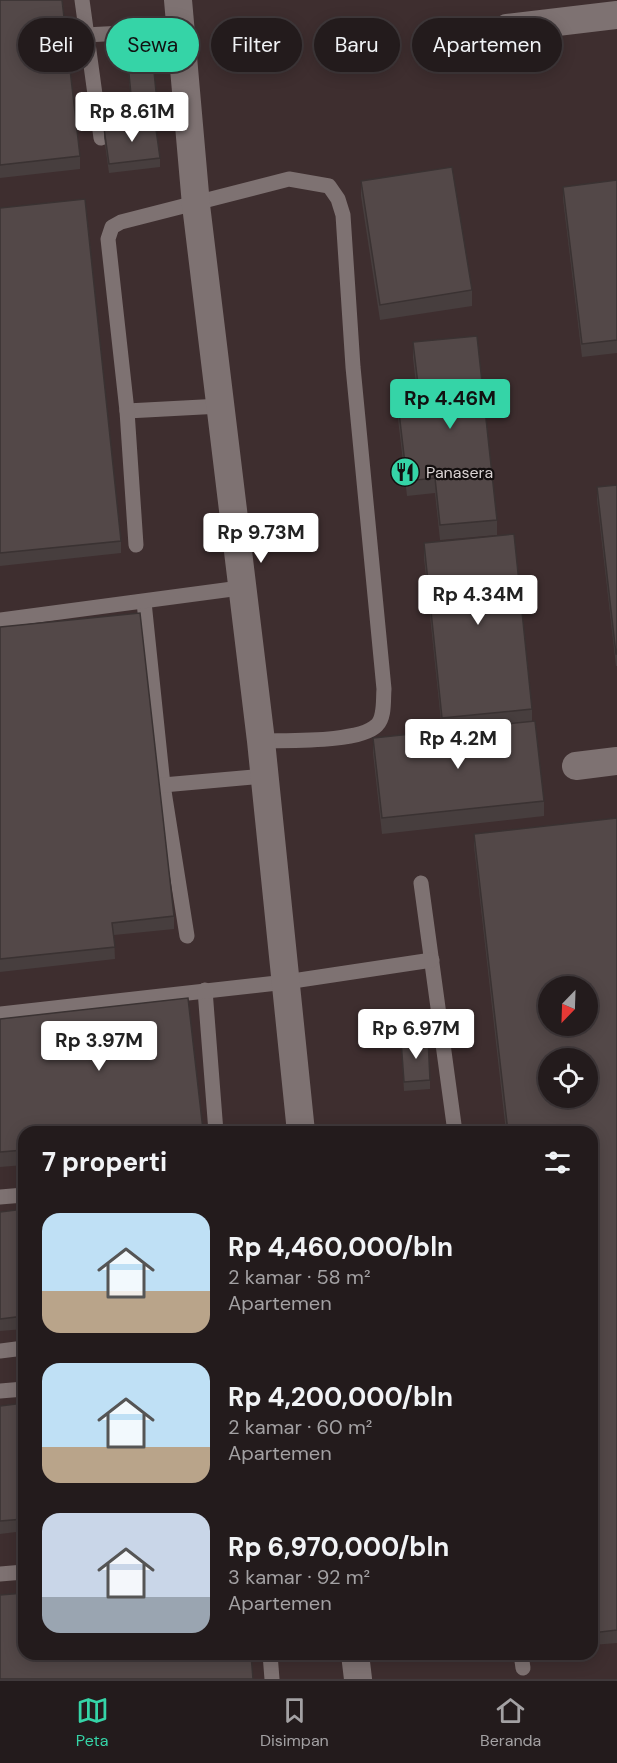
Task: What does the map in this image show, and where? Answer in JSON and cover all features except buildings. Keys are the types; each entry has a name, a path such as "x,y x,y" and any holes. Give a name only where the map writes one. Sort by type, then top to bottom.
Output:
{"street":[{"path":"178,0 180,18"},
{"path":"562,22 617,15"},
{"path":"185,72 196,205 221,406 240,588 261,741 301,1126"},
{"path":"576,766 617,761"},
{"path":"356,1660 358,1679"}],"lane":[{"path":"82,0 84,18"},
{"path":"91,72 101,138"},
{"path":"136,545 127,411 108,239 110,232 121,222 196,205 245,188 289,179 329,186 338,199 343,215 353,367 384,689 382,716 376,726 355,735 261,741"},
{"path":"127,411 221,406"},
{"path":"0,620 240,588"},
{"path":"144,602 163,785 187,936"},
{"path":"163,785 264,776"},
{"path":"421,883 454,1126"},
{"path":"0,1014 286,982 432,960"},
{"path":"205,990 216,1126"},
{"path":"0,1197 18,1195"},
{"path":"0,1351 18,1349"},
{"path":"0,1391 18,1390"},
{"path":"0,1574 18,1572"},
{"path":"270,1660 272,1679"}],"shaded area":[{"path":"0,0 617,0 617,1679 0,1679"}],"place":[{"name":"Panasera","path":"405,472"}]}
